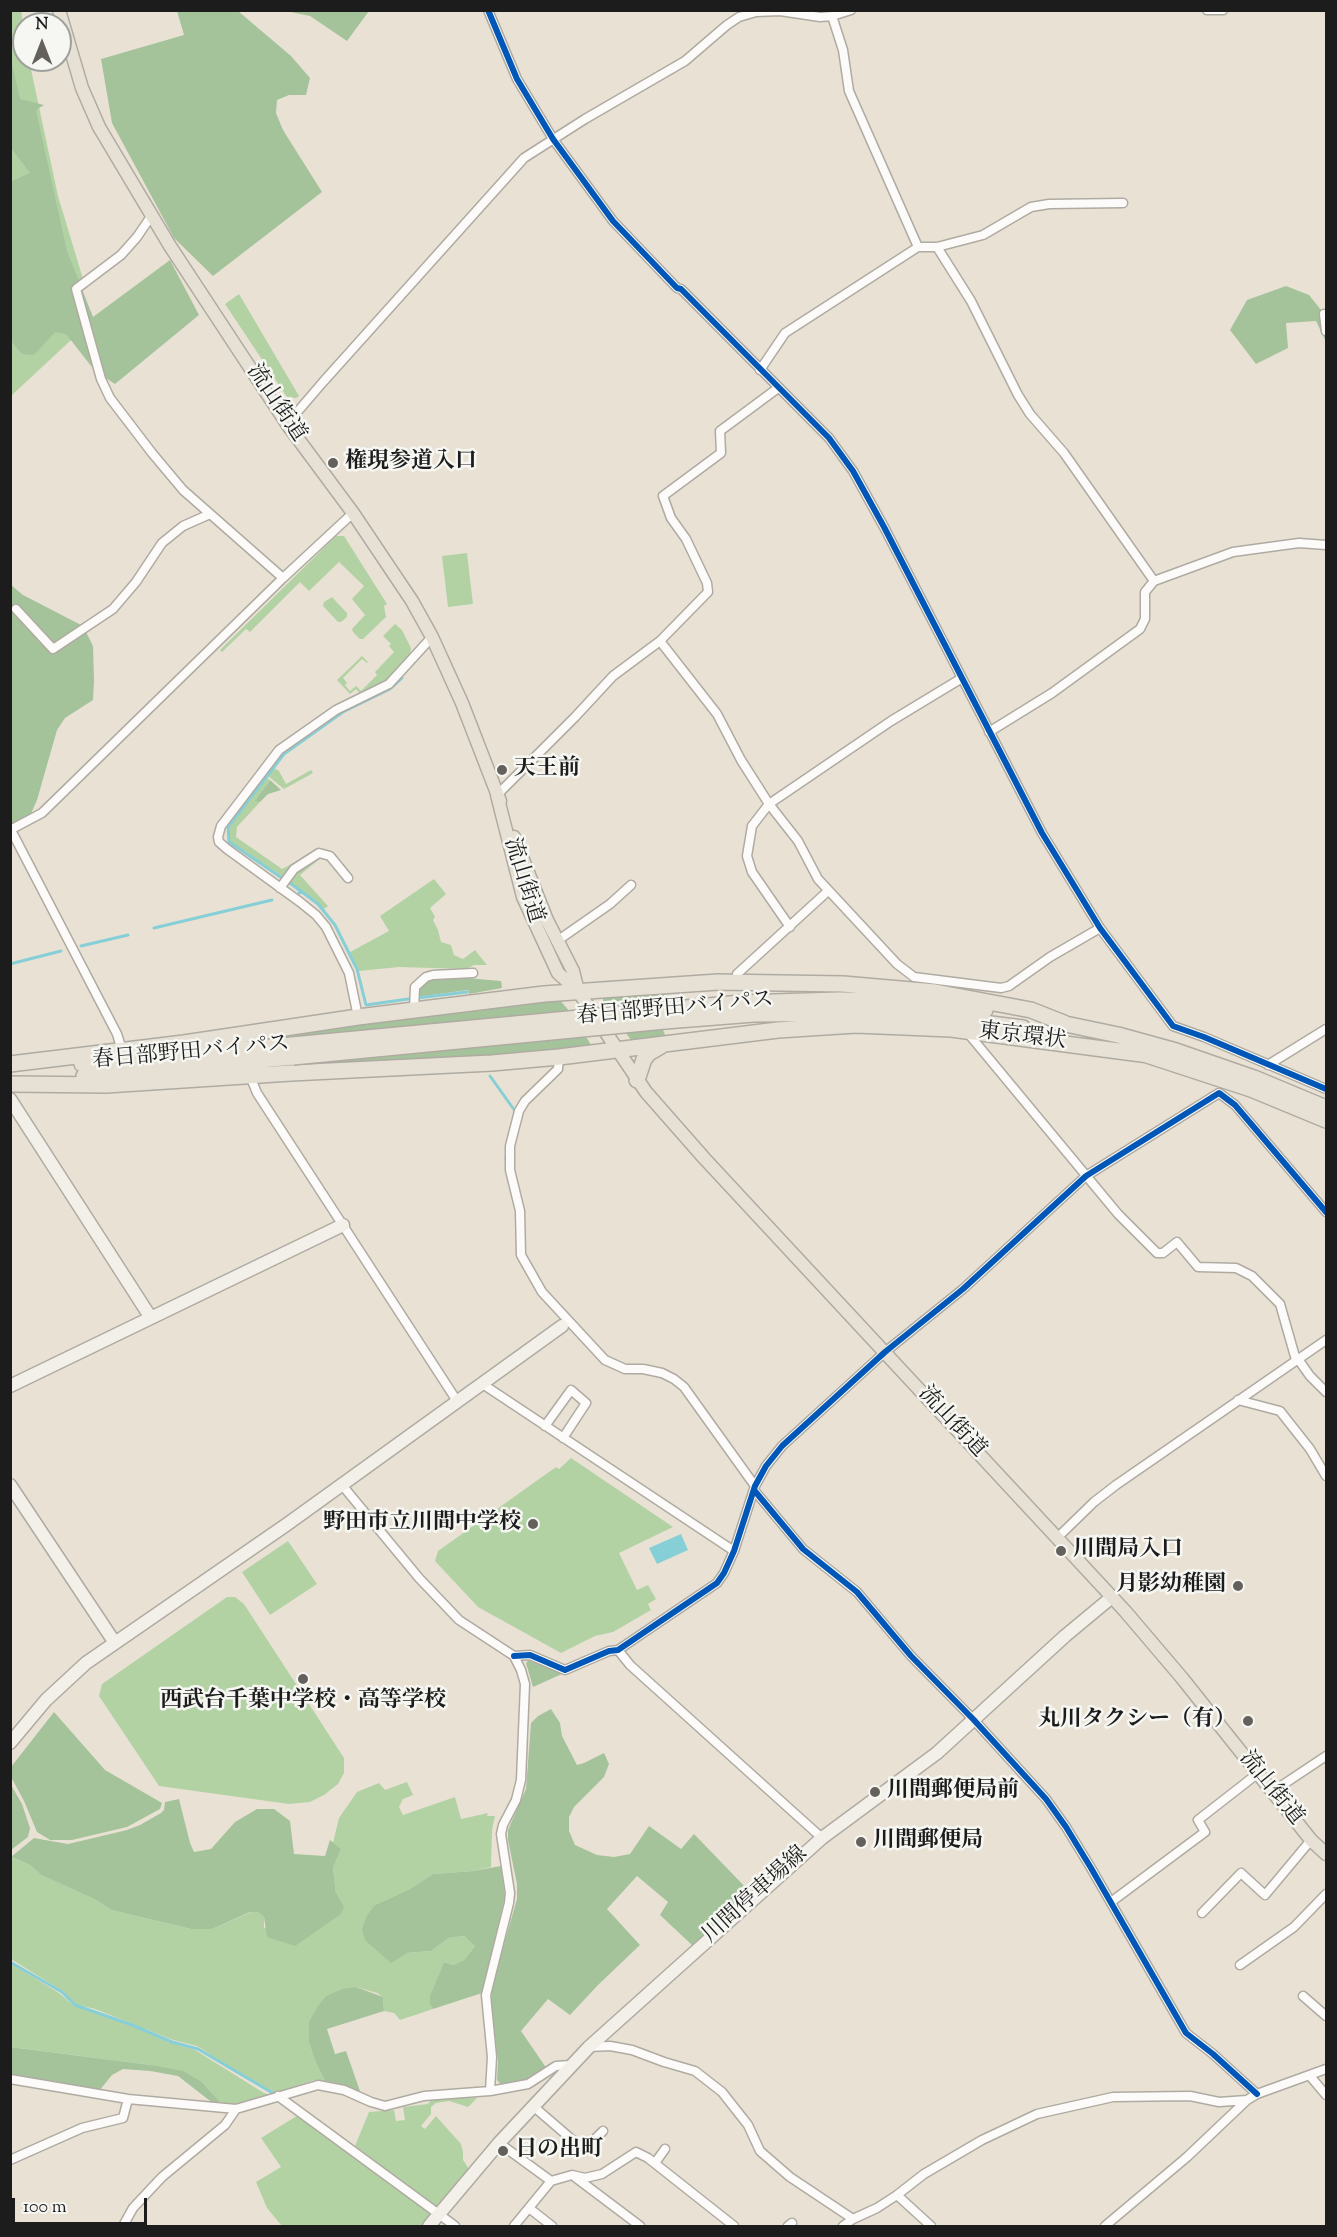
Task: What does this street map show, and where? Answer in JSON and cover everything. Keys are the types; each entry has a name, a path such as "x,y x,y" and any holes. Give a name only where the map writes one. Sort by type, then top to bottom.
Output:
{"highway":[{"path":"10,1064 184,1043 358,1017 578,991 738,982 843,984 936,992 1031,1010 1064,1023"},
{"name":"春日部野田バイパス","path":"10,1084 292,1051 664,1015 793,1000 892,1001 975,1008 1118,1035 1210,1063 1326,1108"},
{"name":"春日部野田バイパス","path":"664,1015 803,1012 927,1016 1021,1027 1149,1055 1251,1089 1326,1120"},
{"name":"東京環状","path":"10,1084 106,1085 422,1068 559,1058 819,1027 894,1026 966,1032 1149,1055"},
{"path":"638,1080 644,1059 664,1044"},
{"name":"春日部野田バイパス","path":"10,1071 292,1051"}],"main road":[{"name":"流山街道","path":"59,10 82,88 95,117 170,246 288,424 391,567 432,637 462,703 557,941 573,971 578,991"},
{"name":"流山街道","path":"497,795 527,908 558,973 578,991 663,1113 1112,1596 1161,1651 1311,1840 1326,1854"}],"street":[{"path":"488,10 517,80 554,139 614,221 677,288 681,289 828,438 853,471 1042,833 1100,928 1173,1026 1326,1089"},
{"path":"288,424 524,158 585,118 685,61 739,17 757,11 780,11 820,17 851,10"},
{"path":"1207,10 1223,10"},
{"path":"832,16 843,50 849,91 918,247"},
{"path":"760,370 786,333 918,247 937,247 982,236 1031,207 1049,204 1123,203"},
{"path":"152,215 121,255 76,289 101,379 110,398 177,483 283,578"},
{"path":"937,247 971,301 1018,395 1030,414 1064,453 1154,580"},
{"path":"1326,314 1324,314 1326,331"},
{"path":"497,795 613,676 660,641 708,592 703,574 686,539 671,518 663,496 721,453 720,431 778,388"},
{"path":"122,1050 117,1034 11,830 42,813 283,578 353,513"},
{"path":"16,609 53,649 112,609 136,582 162,543 183,526 210,514"},
{"path":"989,732 1052,693 1140,629 1145,619 1145,592 1154,580 1233,552 1299,543 1326,545"},
{"path":"358,1017 349,973 326,927 316,915 219,842 221,826 279,750 336,710 388,684 432,637"},
{"path":"660,641 717,714 741,760 798,841 817,877 897,964 914,977 1001,988 1009,986 1050,957 1100,928"},
{"path":"790,927 752,872 747,856 752,826 770,804 891,721 962,678"},
{"path":"280,888 294,869 319,853 330,856 348,878"},
{"path":"557,941 610,904 631,885"},
{"path":"738,982 737,974 828,891"},
{"path":"414,1010 415,987 426,977 473,973"},
{"path":"1268,1065 1326,1029"},
{"path":"966,1032 1118,1214 1157,1253 1163,1253 1177,1242 1198,1267 1236,1268 1252,1276 1280,1304 1297,1359 1326,1392"},
{"path":"559,1058 558,1069 525,1101 519,1111 510,1146 510,1170 520,1211 521,1255 542,1292 605,1360 625,1369 643,1369 662,1373 684,1387 755,1488 803,1549 857,1593 911,1656 973,1719 1046,1799 1066,1827 1111,1902 1186,2033 1214,2054 1257,2094"},
{"path":"250,1076 257,1093 457,1401"},
{"path":"514,1656 530,1655 565,1670 609,1651 618,1650 717,1583 734,1551 755,1488 766,1466 782,1446 885,1352 963,1289 1086,1176 1219,1093 1235,1105 1326,1212"},
{"path":"10,1099 151,1318"},
{"path":"10,1386 343,1225"},
{"path":"10,1743 65,1681 114,1643 342,1485 562,1326"},
{"path":"1057,1538 1094,1502 1326,1340"},
{"path":"481,1383 734,1551"},
{"path":"545,1426 571,1390 586,1403 563,1438"},
{"path":"1238,1400 1280,1411 1310,1449 1326,1476"},
{"path":"10,1485 114,1643"},
{"path":"342,1485 418,1578 459,1620 514,1656 525,1684 521,1780 516,1800 503,1825 501,1834 508,1878 509,1903 486,1995 492,2057 490,2091"},
{"name":"川間停車場線","path":"429,2226 533,2106 589,2047 822,1838 937,1753 1112,1596"},
{"path":"618,1650 630,1665 822,1838"},
{"path":"1272,1792 1326,1756"},
{"path":"1111,1902 1205,1832 1198,1820 1257,1774"},
{"path":"1202,1913 1241,1873 1265,1895 1311,1840"},
{"path":"1240,1965 1294,1927 1326,1894"},
{"path":"1303,1996 1326,2016"},
{"path":"589,2047 610,2046 632,2050 695,2071 722,2092 748,2125 760,2151 790,2177 853,2219"},
{"path":"10,2079 128,2099 236,2109 318,2085 327,2085 385,2106 424,2096 490,2091 528,2084 556,2066 570,2065"},
{"path":"1105,2226 1187,2157 1247,2100 1257,2094 1326,2069"},
{"path":"1310,2076 1326,2096"},
{"path":"278,2096 455,2226"},
{"path":"843,2226 877,2208 933,2168 982,2140 1037,2114 1113,2097 1190,2096 1219,2102 1247,2100"},
{"path":"10,2160 82,2128 123,2118 128,2099"},
{"path":"533,2106 584,2150 603,2131"},
{"path":"123,2226 133,2208 162,2177 225,2125 236,2109"},
{"path":"500,2143 551,2181"},
{"path":"655,2163 665,2149"},
{"path":"514,2226 551,2181 572,2175 585,2178 602,2174 636,2152 655,2163 734,2226"},
{"path":"572,2175 640,2226"},
{"path":"897,2195 931,2226"},
{"path":"529,2208 552,2226"}],"green space":[{"path":"21,10 21,12 12,12 12,72 32,72 58,196 83,279 72,286 84,328 11,396 10,11"},
{"path":"177,11 238,11 291,56 310,78 306,95 289,95 277,100 276,113 283,130 322,192 213,276 174,238 112,123 101,59 184,35"},
{"path":"286,11 369,11 347,41 310,16"},
{"path":"11,59 12,72 14,72 20,99 44,105 36,110 67,251 93,317 170,260 199,315 115,384 95,371 66,334 55,332 34,355 22,354 11,341 10,182 30,173 11,148"},
{"path":"1286,286 1309,295 1326,316 1326,342 1316,321 1286,323 1288,348 1256,364 1230,330 1247,300"},
{"path":"239,294 299,396 296,398 287,397 225,304"},
{"path":"336,536 344,536 387,604 384,606 386,617 363,639 353,632 352,629 365,615 352,599 364,586 339,562 309,591 300,582 250,632 246,629 222,652 220,650"},
{"path":"467,553 473,604 448,607 442,556"},
{"path":"11,585 23,595 83,626 93,646 94,680 93,700 65,718 57,730 37,800 26,825 11,828"},
{"path":"332,597 347,613 347,617 341,622 338,622 323,606 324,602"},
{"path":"395,624 402,630 411,648 410,654 386,682 360,694 356,689 350,694 337,680 362,656 368,662 362,659 343,678 350,691 356,686 361,691 377,675 375,672 394,652 389,646 391,644 383,636"},
{"path":"274,768 279,771 286,784 311,770 313,773 284,789 268,776"},
{"path":"267,778 270,780 256,800 260,802 237,827 236,837 282,869 303,858 304,860 289,869 283,877 230,842 228,828"},
{"path":"270,780 281,790 268,794 260,802 255,801"},
{"path":"316,860 300,875 328,906 324,909 287,880 293,872"},
{"path":"434,879 446,894 430,908 435,917 433,920 441,942 451,945 454,955 463,959 475,950 487,965 474,965 466,969 399,967 359,971 350,952 389,931 380,916"},
{"path":"467,978 501,981 502,988 469,994 468,990 417,997 419,986 426,980"},
{"path":"671,991 663,996 660,1004 609,1009 603,1002 603,995"},
{"path":"558,998 571,1013 296,1039 293,1033"},
{"path":"662,1027 669,1038 633,1042 624,1031"},
{"path":"585,1035 593,1048 451,1061 296,1067 297,1064"},
{"path":"571,1458 673,1527 619,1553 637,1590 648,1585 656,1599 648,1604 651,1610 613,1632 595,1636 561,1653 478,1607 435,1561 438,1551 556,1467 559,1469"},
{"path":"288,1541 317,1584 270,1615 242,1572"},
{"path":"227,1597 235,1597 244,1604 344,1758 344,1773 338,1784 310,1802 289,1804 159,1786 99,1696 102,1684"},
{"path":"530,1659 562,1674 533,1687 526,1663"},
{"path":"551,1709 560,1723 562,1736 577,1765 604,1753 609,1764 604,1777 574,1807 569,1817 569,1831 575,1845 597,1855 614,1857 630,1854 649,1826 681,1849 694,1834 751,1893 693,1946 660,1915 668,1902 637,1876 607,1909 640,1945 570,2015 548,1999 521,2031 547,2069 522,2084 502,2086 497,2080 498,2061 491,2004 492,1986 517,1899 517,1884 508,1830 526,1789 531,1723"},
{"path":"54,1712 105,1770 162,1803 160,1809 127,1827 72,1840 50,1840 37,1832 11,1777 11,1767"},
{"path":"407,1782 413,1795 403,1799 399,1807 403,1815 455,1797 461,1819 488,1813 487,1816 495,1816 492,1830 491,1867 473,1871 433,1874 408,1890 375,1905 407,1953 431,1951 449,1938 464,1936 475,1946 464,1960 453,1965 444,1962 430,1997 433,2009 400,2020 394,2013 384,2011 383,1997 356,1987 309,2022 309,2043 325,2081 314,2080 275,2093 197,2046 173,2040 95,2009 74,2004 64,1992 11,1959 10,1857 30,1865 39,1873 96,1900 111,1910 191,1929 212,1929 251,1912 258,1912 264,1917 264,1928 336,1893 333,1868 341,1849 333,1843 339,1818 357,1792 379,1783 385,1790"},
{"path":"10,1783 22,1804 30,1828 28,1837 11,1850"},
{"path":"179,1799 194,1852 211,1849 235,1822 257,1809 274,1809 290,1821 294,1854 325,1856 330,1840 341,1849 333,1868 336,1893 344,1907 341,1914 295,1946 267,1937 264,1917 258,1912 250,1912 212,1929 191,1929 111,1910 96,1900 40,1874 30,1865 11,1857 34,1838 68,1844 127,1830 161,1813 165,1802"},
{"path":"501,1866 505,1897 482,1993 433,2009 430,1996 444,1962 453,1965 464,1960 475,1946 464,1936 449,1938 431,1951 407,1953 391,1963 365,1940 362,1930 366,1917 375,1905 408,1890 433,1874"},
{"path":"10,1963 59,1993 73,2005 145,2031 168,2042 195,2050 264,2093 271,2095 239,2104 223,2105 202,2082 151,2065 11,2047"},
{"path":"356,1987 383,1997 384,2011 327,2029 335,2054 346,2051 361,2094 336,2083 325,2081 309,2043 309,2022 326,1996 343,1989"},
{"path":"10,2047 183,2071 202,2082 223,2105 214,2104 178,2076 150,2071 123,2069 112,2075 99,2091 11,2076"},
{"path":"433,2098 477,2098 468,2107 449,2101 436,2103 431,2107 431,2114 421,2126 425,2129 436,2116 461,2144 463,2160 469,2169 436,2209 355,2146 369,2112 394,2110 396,2121 405,2120 403,2107 428,2104"},
{"path":"300,2114 435,2213 423,2226 282,2226 267,2208 256,2182 281,2167 261,2138"}],"water":[{"path":"681,1534 688,1550 657,1564 649,1548"}],"waterway":[{"path":"282,878 229,842 228,827 284,754 343,712 390,689 402,678"},
{"path":"287,881 302,892"},
{"path":"299,893 302,892 318,904 335,925 357,969 366,1005 408,999"},
{"path":"154,928 272,900"},
{"path":"81,946 128,935"},
{"path":"10,964 61,951"},
{"path":"417,998 467,992"},
{"path":"490,1076 515,1111"},
{"path":"506,1158 509,1181"},
{"path":"10,1962 62,1992 75,2005 172,2042 198,2049 276,2095"}],"cycle path":[{"path":"488,10 517,79 553,139 613,221 677,288 681,289 829,438 853,471 1042,833 1100,928 1173,1026 1326,1089"},
{"path":"514,1656 530,1655 565,1670 609,1651 618,1650 717,1583 734,1551 755,1486 766,1466 782,1446 885,1352 963,1289 1086,1176 1219,1093 1235,1105 1326,1212"},
{"path":"754,1490 803,1549 857,1592 911,1656 973,1719 1046,1799 1091,1868 1186,2033 1257,2094"}],"place":[{"name":"権現参道入口","path":"333,463"},
{"name":"天王前","path":"502,770"},
{"name":"野田市立川間中学校","path":"533,1524"},
{"name":"川間局入口","path":"1061,1551"},
{"name":"月影幼稚園","path":"1238,1586"},
{"name":"西武台千葉中学校・高等学校","path":"303,1679"},
{"name":"丸川タクシー（有）","path":"1248,1721"},
{"name":"川間郵便局前","path":"875,1792"},
{"name":"川間郵便局","path":"861,1842"},
{"name":"日の出町","path":"503,2151"}]}
